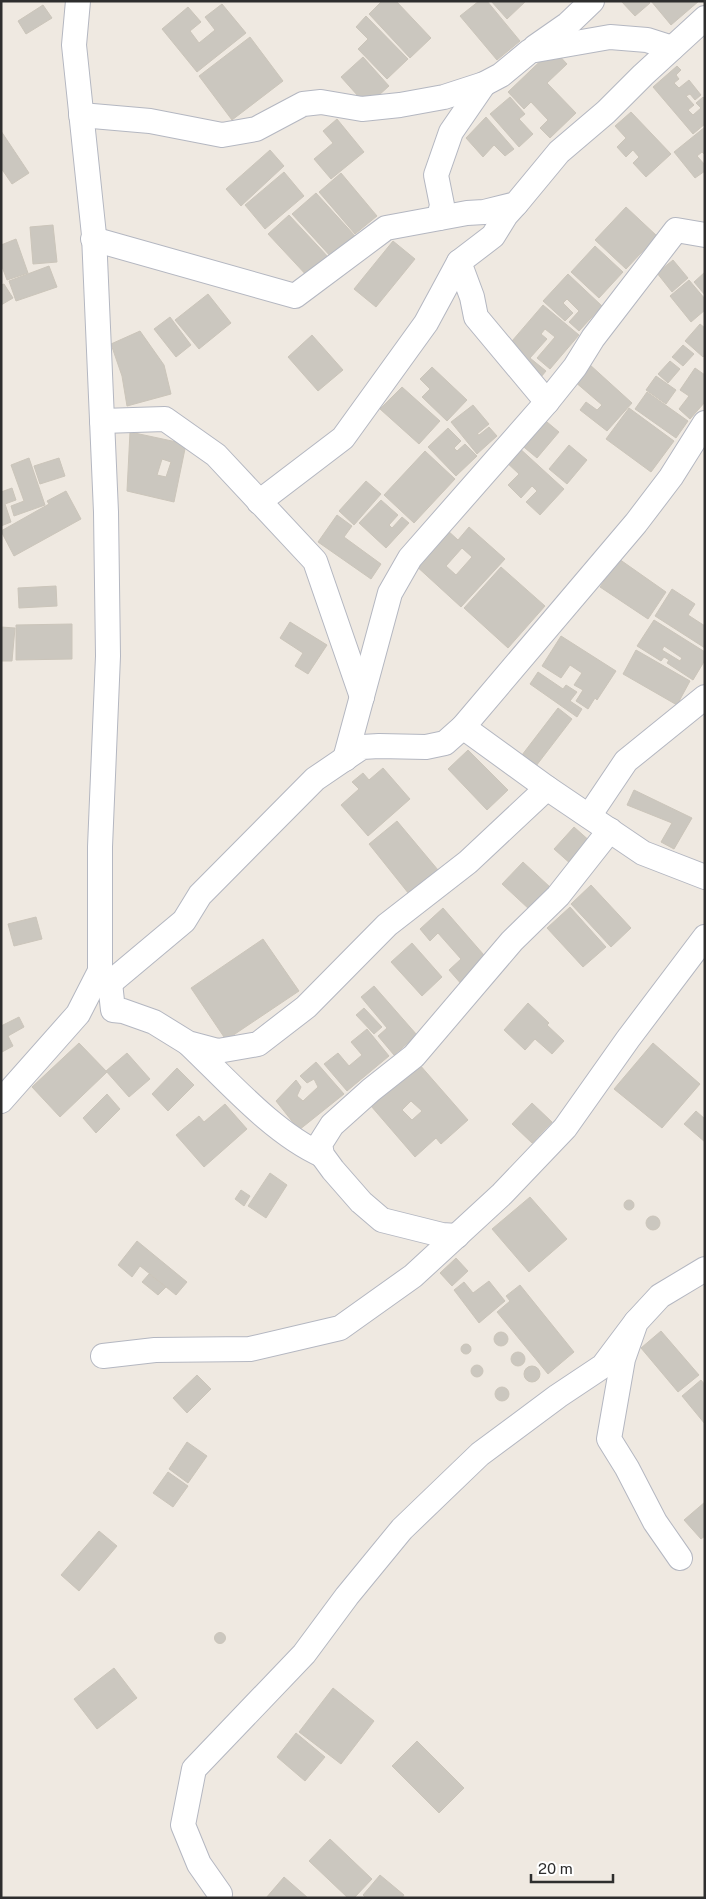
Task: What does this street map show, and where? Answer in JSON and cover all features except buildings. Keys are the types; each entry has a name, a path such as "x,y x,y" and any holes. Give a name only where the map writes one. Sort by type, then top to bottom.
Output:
{"street":[{"path":"78,1 74,45 93,239 102,421 108,656 100,847 100,971 102,982 113,1010 122,1011 154,1022 188,1043 260,1112 304,1147 322,1155 361,1202 382,1220 442,1235 458,1236"},
{"path":"81,115 150,121 222,134 256,129 303,104 321,102 362,109 444,97 484,84 501,75 530,51 568,24 592,1"},
{"path":"259,502 342,438 426,323 458,262 493,236 506,215 559,152 606,112 705,18"},
{"path":"530,51 610,37 647,40 672,48"},
{"path":"439,218 442,205 436,175 451,132 484,84"},
{"path":"93,239 295,296 386,228 467,213 484,212 516,204"},
{"path":"346,759 390,593 410,558 547,402 575,367 592,338 676,230 705,235"},
{"path":"458,262 472,297 476,317 547,402"},
{"path":"102,421 165,419 216,455 315,561 362,697"},
{"path":"1,1101 78,1014 102,982 184,922 200,895 315,779 362,748 379,746 426,747 445,743 463,728 636,523 671,477 705,424"},
{"path":"589,816 626,762 705,697"},
{"path":"463,728 546,788 643,853 705,877"},
{"path":"188,1043 218,1051 258,1044 306,1007 388,925 468,862 546,788"},
{"path":"322,1155 320,1144 332,1125 371,1090 414,1056 512,941 558,896 610,830"},
{"path":"103,1356 155,1350 250,1349 340,1328 413,1276 458,1236 502,1194 565,1128 628,1039 705,937"},
{"path":"220,1894 199,1864 183,1825 194,1769 304,1654 346,1596 402,1530 480,1454 558,1396 603,1366 636,1322 660,1296 705,1269"},
{"path":"636,1322 623,1358 609,1439 627,1468 654,1522 680,1558"}]}
